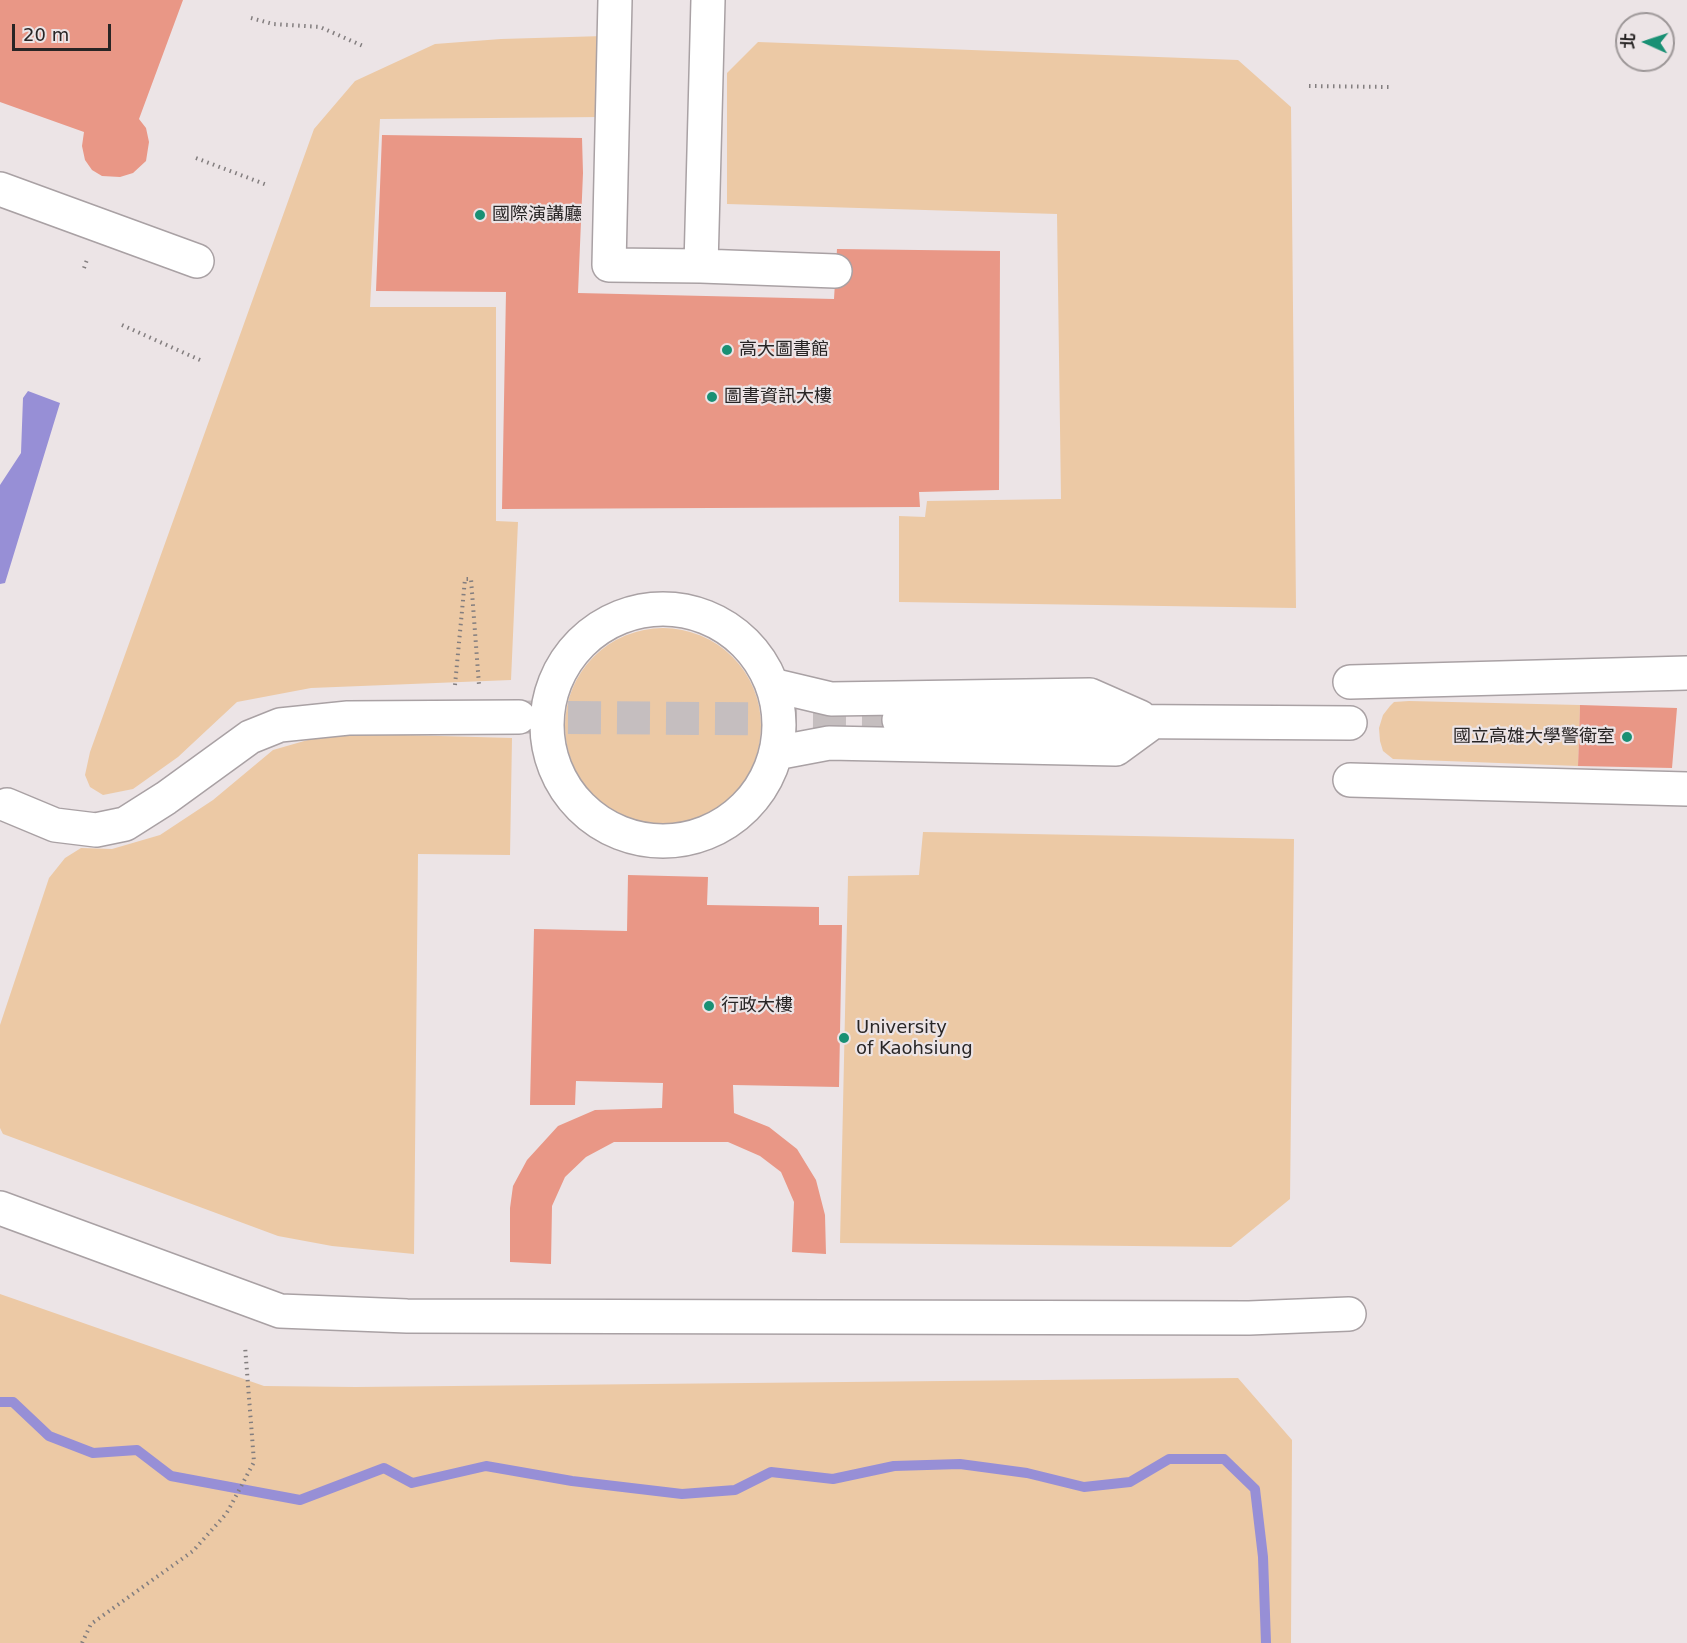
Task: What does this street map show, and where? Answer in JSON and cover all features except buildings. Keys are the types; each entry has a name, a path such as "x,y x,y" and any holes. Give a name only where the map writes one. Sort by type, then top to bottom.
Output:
{"street":[{"path":"615,0 609,265 836,271"},
{"path":"701,266 708,0"},
{"path":"0,189 197,261"},
{"path":"647,609 679,609 709,617 736,634 757,657 772,685 778,707 779,730 776,753 765,782 745,808 720,827 691,839 660,842 628,837 600,824 576,803 558,777 548,747 547,715 553,684 568,657 590,634 617,617 647,609"},
{"path":"1350,682 1687,673"},
{"path":"772,685 831,699 1090,695 1153,722"},
{"path":"7,805 55,825 96,830 125,824 166,798 250,738 280,725 348,718 519,717"},
{"path":"899,720 1350,723"},
{"path":"776,753 829,743 1116,749 1153,722"},
{"path":"1350,780 1687,789"},
{"path":"0,1208 280,1311 407,1316 1249,1318 1349,1314"}],"path":[{"path":"251,18 273,24 320,27 363,46"},
{"path":"1309,87 1391,87"},
{"path":"196,158 267,185"},
{"path":"122,325 200,360"},
{"path":"82,1643 91,1624 194,1551 229,1509 254,1462 245,1346"}],"shaded area":[{"path":"604,36 602,117 380,119 370,307 496,307 496,521 518,522 511,680 311,688 237,702 178,757 133,789 103,795 90,787 85,775 90,752 314,129 355,81 435,44 501,39"},
{"path":"758,42 1238,60 1291,107 1296,608 899,602 899,516 925,517 927,501 1061,499 1057,214 727,204 727,73"},
{"path":"28,391 60,403 5,583 0,584 0,485 21,453 23,398"},
{"path":"663,628 691,632 709,640 725,650 739,664 757,698 761,726 757,754 749,772 739,788 725,802 691,820 663,824 635,820 617,812 601,802 587,788 569,754 565,726 569,698 577,680 587,664 601,650 635,632"},
{"path":"1394,702 1580,705 1578,766 1393,759 1383,751 1379,728 1383,715"},
{"path":"332,733 512,738 510,855 418,854 414,1254 332,1246 278,1236 3,1134 0,1128 0,1025 49,878 65,858 81,848 112,849 160,835 213,800 273,750"},
{"path":"923,832 1294,839 1290,1199 1231,1247 840,1243 848,876 919,875"},
{"path":"0,1294 264,1386 1238,1378 1292,1440 1291,1643 0,1643"}],"waterway":[{"path":"0,1402 13,1402 49,1436 93,1453 137,1450 171,1476 300,1500 384,1468 412,1483 486,1466 572,1481 682,1494 735,1490 771,1472 833,1479 894,1466 960,1464 1027,1473 1084,1487 1130,1482 1169,1459 1224,1459 1255,1489 1263,1557 1266,1643"}],"tunnel":[{"path":"519,717 899,720"}],"place":[{"name":"國際演講廳","path":"480,215"},
{"name":"高大圖書館","path":"727,350"},
{"name":"圖書資訊大樓","path":"712,397"},
{"name":"國立高雄大學警衛室","path":"1627,737"},
{"name":"行政大樓","path":"709,1006"},
{"name":"University of Kaohsiung","path":"844,1038"}]}
